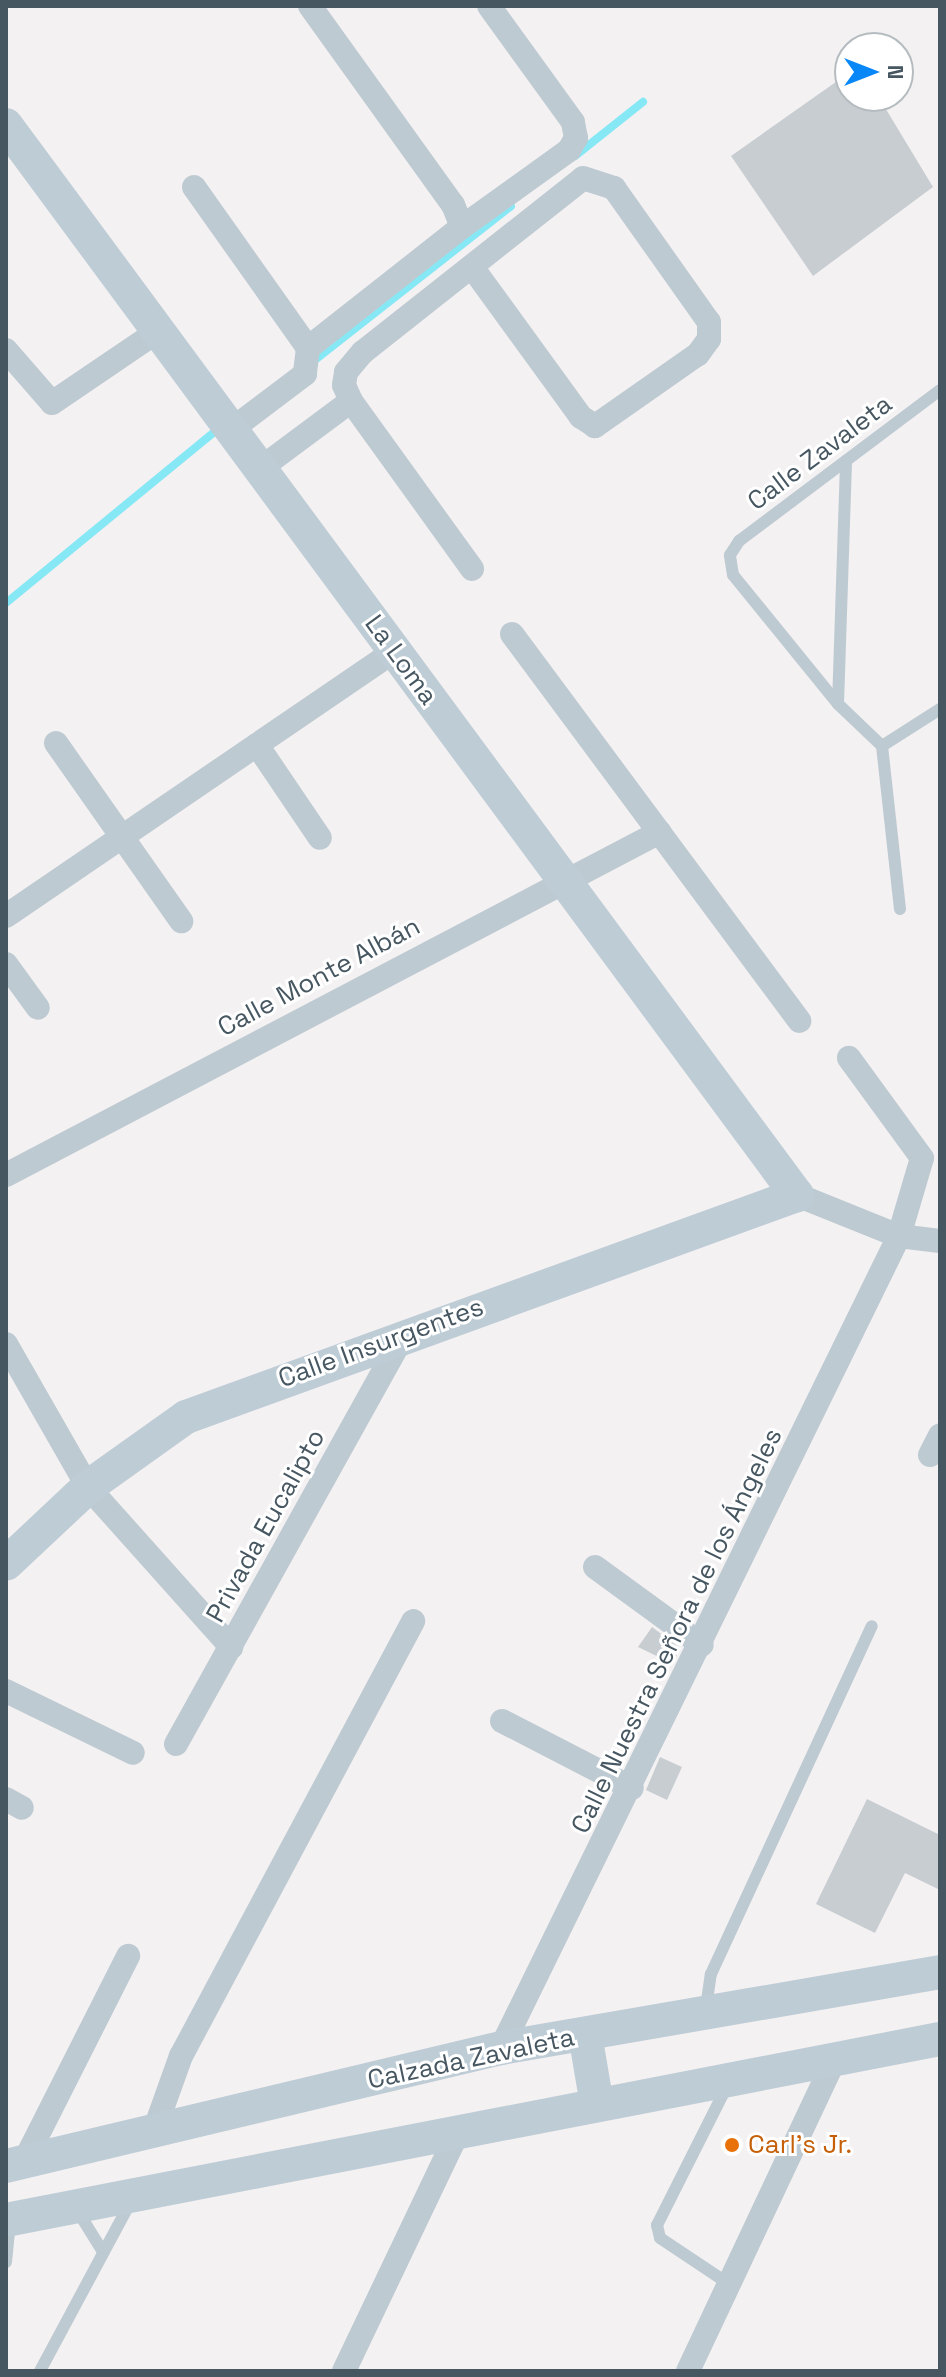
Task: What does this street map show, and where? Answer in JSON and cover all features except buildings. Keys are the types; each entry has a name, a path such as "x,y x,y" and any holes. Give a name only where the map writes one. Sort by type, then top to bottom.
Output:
{"street":[{"path":"310,6 453,205 462,227"},
{"path":"308,348 462,227 569,150 576,138 573,122 489,6"},
{"name":"La Loma","path":"6,125 797,1195"},
{"path":"472,267 581,417 595,426 698,354 709,339 709,322 614,188 601,180 583,178 363,352 346,372 344,385 351,401 472,569"},
{"path":"194,187 308,348 305,374 231,430"},
{"path":"6,350 52,403 158,331"},
{"path":"261,468 351,401"},
{"path":"512,634 799,1021"},
{"path":"6,916 394,651"},
{"path":"56,743 181,921"},
{"path":"257,745 320,838"},
{"name":"Calle Monte Albán","path":"6,1175 563,879 660,832"},
{"path":"6,964 38,1008"},
{"name":"Calle Nuestra Señora de los Ángeles","path":"501,2048 632,1788 899,1236 922,1158 849,1058"},
{"path":"797,1195 899,1236 940,1241"},
{"name":"Calle Insurgentes","path":"6,1564 88,1487 186,1417 404,1334 797,1195"},
{"name":"Privada Eucalipto","path":"176,1744 404,1334"},
{"path":"6,1344 88,1487 231,1647"},
{"path":"595,1567 702,1645"},
{"path":"153,2134 181,2056 413,1621"},
{"path":"6,1691 133,1753"},
{"path":"502,1721 632,1788"},
{"path":"15,2164 128,1956"},
{"name":"Calzada Zavaleta","path":"15,2164 153,2134 501,2048 940,1972"},
{"path":"585,2034 597,2105"},
{"path":"8,2219 459,2130 930,2045"},
{"path":"688,2371 834,2061"},
{"path":"344,2371 459,2130"}],"lane":[{"name":"Calle Zavaleta","path":"838,704 733,575 730,555 739,541 846,464 940,390"},
{"path":"846,464 838,704 882,746 900,909"},
{"path":"882,746 940,709"},
{"path":"706,2011 711,1974 872,1626"},
{"path":"729,2284 660,2238 657,2225 730,2079"},
{"path":"40,2371 134,2196"},
{"path":"75,2207 103,2252"},
{"path":"6,2262 8,2219"}],"waterway":[{"path":"575,156 643,102"},
{"path":"311,363 511,206"},
{"path":"6,603 219,428"}],"place":[{"name":"Carl's Jr.","path":"732,2145"}]}
